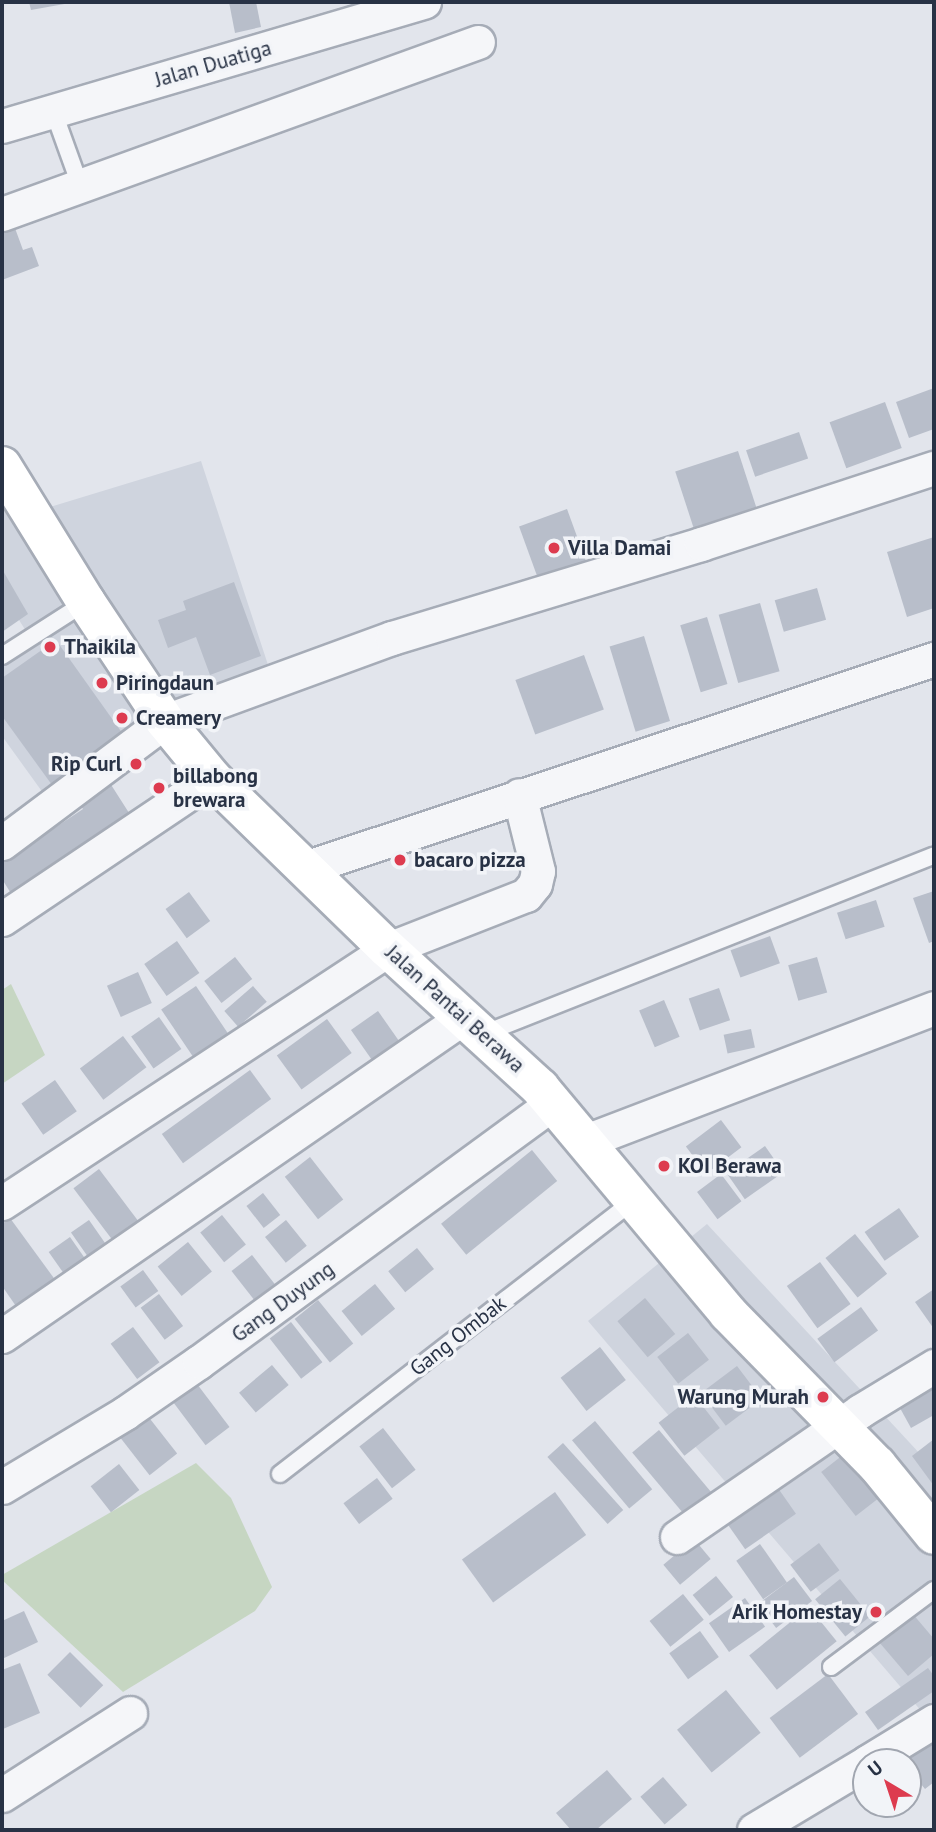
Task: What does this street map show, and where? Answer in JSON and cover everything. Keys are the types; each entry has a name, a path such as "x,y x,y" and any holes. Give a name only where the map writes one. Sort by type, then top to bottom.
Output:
{"street":[{"name":"Jalan Duatiga","path":"2,126 424,2"},
{"path":"2,214 478,41"},
{"name":"Jalan Pantai Berawa","path":"2,466 86,602 165,721 212,778 388,949 474,1025 554,1102 636,1198 728,1313 877,1465 934,1535"},
{"path":"2,843 165,721 392,638 701,544 934,468"},
{"path":"305,868 934,659"},
{"path":"2,919 212,778"},
{"path":"2,1203 388,949 526,895 538,871 519,795"},
{"path":"586,1141 934,1008"},
{"path":"2,1336 474,1025"},
{"name":"Gang Duyung","path":"2,1487 125,1413 199,1362 554,1102"},
{"path":"677,1537 839,1426 934,1366"},
{"path":"2,1795 130,1713"},
{"path":"890,1748 934,1721"},
{"path":"754,1830 852,1771"}],"lane":[{"path":"58,124 80,186"},
{"path":"2,656 86,602"},
{"path":"474,1025 934,855"},
{"name":"Gang Ombak","path":"280,1474 636,1198"},
{"path":"831,1667 934,1590"}],"shaded area":[{"path":"201,461 271,674 51,804 2,736 2,654 31,639 2,593 2,503 14,518"},
{"path":"707,1224 934,1469 934,1726 588,1321"}],"green space":[{"path":"11,984 45,1055 2,1084 2,990"},
{"path":"196,1463 231,1498 272,1587 255,1611 123,1692 2,1580 2,1575"}],"building":[{"path":"29,2 70,2 70,3 31,10"},
{"path":"229,2 256,2 261,27 235,33"},
{"path":"12,220 23,250 32,247 39,266 2,280 2,224"},
{"path":"934,388 934,429 909,438 896,402"},
{"path":"885,402 902,448 846,468 830,422"},
{"path":"799,432 808,458 755,477 746,450"},
{"path":"738,451 759,517 697,537 675,471"},
{"name":"Villa Damai","path":"567,509 590,571 542,588 519,526"},
{"path":"934,537 934,608 907,617 887,552"},
{"path":"2,569 28,614 2,632"},
{"path":"234,582 261,656 210,675 196,637 168,648 158,620 186,610 183,601"},
{"path":"817,588 826,620 784,632 775,600"},
{"path":"760,603 780,671 738,683 719,615"},
{"path":"707,617 727,684 701,692 680,625"},
{"path":"644,636 670,721 636,732 610,647"},
{"path":"56,640 130,744 60,796 2,716 2,678"},
{"path":"584,655 604,710 535,734 515,680"},
{"path":"108,780 131,816 12,895 2,879 2,863 83,809 77,800"},
{"path":"934,891 934,941 929,943 913,898"},
{"path":"189,892 210,921 187,938 166,909"},
{"path":"876,900 885,927 846,939 837,913"},
{"path":"770,936 780,963 740,978 731,950"},
{"path":"177,941 199,973 167,996 144,964"},
{"path":"235,957 252,979 222,1003 204,981"},
{"path":"817,957 827,993 798,1001 788,965"},
{"path":"138,972 152,1003 121,1017 107,986"},
{"path":"196,986 230,1036 195,1059 161,1009"},
{"path":"253,986 267,1002 238,1027 224,1011"},
{"path":"719,988 730,1020 700,1031 689,998"},
{"path":"664,1000 680,1037 655,1047 639,1011"},
{"path":"378,1011 401,1044 374,1063 351,1030"},
{"path":"159,1017 181,1049 154,1068 131,1037"},
{"path":"327,1019 352,1053 302,1089 277,1055"},
{"path":"751,1029 755,1048 728,1053 724,1035"},
{"path":"123,1036 146,1067 103,1100 80,1068"},
{"path":"250,1070 271,1099 183,1163 162,1134"},
{"path":"55,1080 77,1111 43,1135 21,1104"},
{"path":"721,1120 741,1147 706,1174 686,1146"},
{"path":"765,1146 783,1172 745,1199 726,1173"},
{"path":"532,1150 557,1181 466,1255 441,1224"},
{"path":"310,1157 343,1200 318,1219 285,1177"},
{"path":"99,1169 139,1223 114,1242 73,1188"},
{"path":"721,1174 741,1201 718,1219 697,1192"},
{"path":"263,1193 280,1215 264,1228 246,1206"},
{"path":"899,1208 919,1237 885,1261 865,1232"},
{"path":"222,1215 246,1245 224,1262 200,1233"},
{"path":"10,1218 56,1281 18,1309 2,1286 2,1224"},
{"path":"89,1220 111,1251 93,1264 71,1233"},
{"path":"286,1220 307,1246 286,1263 265,1237"},
{"path":"855,1234 887,1274 858,1298 825,1258"},
{"path":"70,1237 86,1260 65,1275 49,1252"},
{"path":"188,1242 212,1272 182,1296 158,1267"},
{"path":"417,1248 434,1269 405,1292 388,1271"},
{"path":"252,1255 278,1288 257,1304 232,1271"},
{"path":"820,1262 851,1304 817,1328 787,1286"},
{"path":"143,1270 158,1291 136,1307 120,1286"},
{"path":"375,1284 395,1309 362,1336 342,1311"},
{"path":"934,1289 934,1329 915,1302"},
{"path":"159,1294 183,1326 165,1340 141,1308"},
{"path":"645,1298 675,1334 648,1357 617,1321"},
{"path":"318,1300 353,1344 330,1362 295,1319"},
{"path":"861,1307 878,1330 834,1362 817,1339"},
{"path":"291,1322 322,1362 301,1379 270,1339"},
{"path":"133,1327 159,1362 137,1379 111,1344"},
{"path":"688,1333 709,1360 678,1384 657,1357"},
{"path":"600,1347 626,1380 586,1411 561,1378"},
{"path":"272,1365 289,1385 256,1413 239,1393"},
{"path":"737,1366 762,1399 726,1426 701,1393"},
{"path":"934,1377 934,1415 911,1428 895,1399"},
{"path":"194,1380 230,1427 206,1445 170,1398"},
{"path":"694,1395 720,1428 684,1456 659,1423"},
{"path":"147,1415 177,1454 150,1475 119,1437"},
{"path":"595,1421 652,1489 629,1508 572,1440"},
{"path":"383,1428 416,1470 392,1488 359,1446"},
{"path":"659,1430 711,1492 684,1515 632,1452"},
{"path":"934,1439 934,1486 912,1456"},
{"path":"563,1443 623,1510 608,1524 547,1457"},
{"path":"848,1451 882,1495 856,1516 821,1472"},
{"path":"119,1464 139,1490 111,1512 91,1486"},
{"path":"377,1478 393,1499 359,1524 343,1503"},
{"path":"773,1481 796,1514 745,1549 722,1517"},
{"path":"555,1492 586,1535 493,1602 462,1560"},
{"path":"694,1539 711,1559 680,1585 663,1565"},
{"path":"819,1543 839,1570 811,1592 790,1565"},
{"path":"760,1544 787,1583 763,1599 736,1561"},
{"path":"716,1576 733,1597 710,1616 693,1595"},
{"path":"794,1577 812,1601 776,1628 758,1604"},
{"path":"840,1579 870,1616 845,1636 815,1599"},
{"path":"683,1594 704,1620 670,1647 650,1621"},
{"path":"745,1598 765,1627 729,1652 709,1623"},
{"path":"809,1607 837,1641 777,1690 749,1655"},
{"path":"24,1611 38,1642 2,1659 2,1621"},
{"path":"912,1613 934,1639 934,1654 908,1676 879,1642"},
{"path":"700,1631 719,1657 688,1679 669,1653"},
{"path":"70,1652 103,1685 81,1708 47,1675"},
{"path":"20,1663 40,1713 3,1729 2,1670"},
{"path":"928,1668 934,1676 934,1691 878,1730 865,1712"},
{"path":"828,1674 858,1714 800,1758 770,1718"},
{"path":"726,1690 761,1733 712,1772 677,1730"},
{"path":"931,1739 934,1742 934,1782 925,1789 922,1785 922,1748 920,1748"},
{"path":"607,1770 632,1799 596,1830 571,1830 556,1813"},
{"path":"663,1777 687,1805 665,1825 640,1797"}],"place":[{"name":"Villa Damai","path":"554,548"},
{"name":"Thaikila","path":"50,647"},
{"name":"Piringdaun","path":"102,683"},
{"name":"Creamery","path":"122,718"},
{"name":"Rip Curl","path":"136,764"},
{"name":"billabong brewara","path":"159,788"},
{"name":"bacaro pizza","path":"400,860"},
{"name":"KOI Berawa","path":"664,1166"},
{"name":"Warung Murah","path":"823,1397"},
{"name":"Arik Homestay","path":"876,1612"}]}
